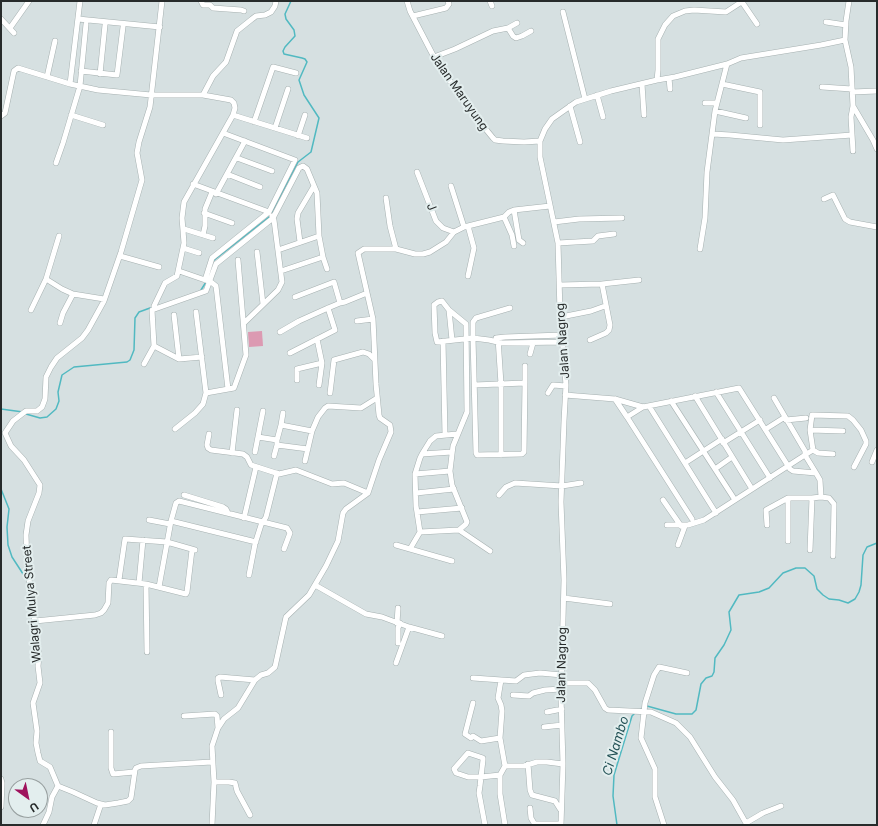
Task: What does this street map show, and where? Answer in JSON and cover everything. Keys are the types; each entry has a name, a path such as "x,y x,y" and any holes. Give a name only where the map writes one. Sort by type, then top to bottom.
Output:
{"street":[{"path":"10,28 29,1"},
{"path":"70,84 80,1"},
{"path":"46,279 73,294 104,299 120,256 142,180 137,153 150,107 162,1"},
{"path":"203,95 213,76 226,62 238,29 256,16 265,15 271,12 276,1"},
{"name":"Jalan Maruyung","path":"407,1 434,57 466,105 495,140 524,142 540,141"},
{"path":"413,16 446,8 449,4 448,1"},
{"path":"849,1 845,40 851,67 853,151"},
{"path":"657,80 658,39 668,20 677,14 694,10 726,12 742,2 757,24"},
{"path":"202,3 210,5 213,8 244,11 250,20"},
{"path":"562,12 585,99"},
{"path":"78,18 160,27"},
{"path":"1,19 14,32"},
{"path":"826,22 846,25"},
{"path":"434,57 455,50 493,31 508,28 516,23"},
{"path":"56,163 80,86 86,24"},
{"path":"100,74 106,26"},
{"path":"81,71 100,74 118,74 123,27"},
{"path":"508,28 516,38 531,31"},
{"name":"Jalan Nagrog","path":"560,825 563,764 561,744 561,686 564,598 561,502 566,386 562,342 558,243 540,157 540,141 545,129 552,119 570,106 597,95 727,64 741,58 845,40"},
{"path":"47,77 55,41"},
{"path":"700,249 705,218 707,172 712,134 717,103 727,64"},
{"path":"254,122 273,67 296,73"},
{"path":"1,116 5,113 15,69 20,68 70,84 98,90 151,95 203,95 232,101 236,106 233,115 184,202 182,218 185,236 179,271 177,276 165,283 153,308 154,346 144,364"},
{"path":"670,78 670,89"},
{"path":"642,84 644,116"},
{"path":"722,84 760,92 760,125"},
{"path":"822,87 877,91"},
{"path":"275,128 288,89"},
{"path":"597,95 603,117"},
{"path":"705,103 717,103"},
{"path":"570,106 580,142"},
{"path":"852,106 859,114 866,130 875,138 877,149"},
{"path":"716,111 746,118"},
{"path":"851,117 859,114"},
{"path":"71,115 103,125"},
{"path":"233,115 307,138"},
{"path":"298,136 305,115"},
{"path":"153,308 205,292 208,289 212,258 269,212 295,160 223,133"},
{"path":"712,134 730,134 783,140 852,135"},
{"path":"204,235 204,213 207,202 237,158 245,141"},
{"path":"237,158 272,170"},
{"path":"208,281 216,264 273,218 299,168 304,166 307,169 318,199 322,256 327,269"},
{"name":"J","path":"417,172 436,220 443,228 454,232"},
{"path":"227,174 260,187"},
{"path":"193,184 269,212 273,218 282,282 278,290 244,322"},
{"path":"300,242 297,219 298,213 314,186"},
{"path":"451,186 474,248 468,276"},
{"path":"824,199 833,195 845,219 850,222 877,228"},
{"path":"386,198 390,226 396,249"},
{"path":"212,825 214,782 212,746 218,728 224,719 238,708 255,680 261,674 268,673 275,667 286,617 305,599 315,585 338,541 343,513 346,509 368,493 391,429 390,425 379,417 374,359 373,319 358,254 359,252 364,249 396,249 414,254 429,252 449,241 454,232 466,226 504,218 509,212 514,210 550,206"},
{"path":"514,210 520,240 523,242"},
{"path":"204,213 232,223"},
{"path":"504,218 512,235 514,246"},
{"path":"554,222 579,219 622,218"},
{"path":"184,229 213,238"},
{"path":"558,243 593,241 598,236 614,234"},
{"path":"31,310 46,279 59,236"},
{"path":"278,250 320,236"},
{"path":"183,248 199,253"},
{"path":"257,252 263,304"},
{"path":"120,256 158,267"},
{"path":"281,271 322,256"},
{"path":"206,393 234,388 246,355 238,260"},
{"path":"179,271 216,285 228,389"},
{"path":"560,285 602,284 639,280"},
{"path":"295,297 334,282 340,303"},
{"path":"590,340 606,333 609,330 610,325 605,306 602,284"},
{"path":"280,332 299,321 328,308 367,293"},
{"path":"60,323 63,313 73,294"},
{"name":"Walagri Mulya Street","path":"58,786 50,767 40,761 36,743 37,731 33,703 40,683 38,666 39,656 27,564 26,535 28,521 39,493 40,485 24,460 11,446 5,433 13,421 24,412 35,412 40,410 44,399 46,377 51,367 57,358 82,338 88,330 104,299"},
{"path":"420,532 458,530 467,523 454,489 450,470 452,452 457,434 467,412 466,339 466,324 449,310 442,301 434,305 437,342 452,340 466,339 473,338 498,340 562,336"},
{"path":"561,317 590,311 605,306"},
{"path":"290,353 335,330 328,308"},
{"path":"510,308 474,319 474,385 477,455 520,454 524,452 525,366"},
{"path":"449,310 452,340"},
{"path":"175,430 203,404 206,393 196,312"},
{"path":"174,315 179,359"},
{"path":"357,321 373,319"},
{"path":"317,339 322,363 318,385"},
{"path":"498,340 533,343 562,342"},
{"path":"498,340 501,384 501,455"},
{"path":"443,341 445,435"},
{"path":"530,354 533,343"},
{"path":"154,346 179,359 202,357"},
{"path":"330,393 334,360 363,352 369,354 374,359"},
{"path":"297,380 297,369 322,363"},
{"path":"474,385 525,383"},
{"path":"548,393 553,385 566,386"},
{"path":"626,417 642,407 739,388 788,466 793,471 816,473"},
{"path":"716,392 770,478"},
{"path":"565,395 615,399 642,407"},
{"path":"695,396 752,489"},
{"path":"305,461 312,431 318,417 326,407 361,408 377,398"},
{"path":"774,398 821,482 821,497"},
{"path":"615,399 692,520"},
{"path":"671,401 735,500"},
{"path":"649,406 716,512"},
{"path":"232,452 237,410"},
{"path":"255,452 263,411"},
{"path":"274,456 283,413"},
{"path":"813,450 810,430 812,415 848,416 861,430 866,441 866,444 854,467"},
{"path":"766,429 785,419 806,418"},
{"path":"685,463 703,451 741,432 760,420"},
{"path":"281,425 312,431"},
{"path":"810,430 843,431"},
{"path":"209,434 208,448 211,450 243,454 247,457 250,465 283,474 296,470 332,484 344,483 368,493"},
{"path":"410,549 420,532 417,512 415,474 417,466 422,454 432,438 457,434"},
{"path":"258,437 308,449"},
{"path":"667,525 683,526 699,522 813,450"},
{"path":"813,450 818,453 833,454"},
{"path":"422,454 452,452"},
{"path":"872,462 876,454"},
{"path":"715,469 732,457"},
{"path":"244,518 256,467"},
{"path":"415,474 450,470"},
{"path":"249,574 256,542 266,517 277,473"},
{"path":"499,495 506,487 515,483 562,486 581,483"},
{"path":"416,493 454,489"},
{"path":"184,495 223,506 228,513"},
{"path":"767,524 766,510 788,498 829,498 834,504 833,556"},
{"path":"788,498 788,541"},
{"path":"810,550 812,498"},
{"path":"663,500 683,526"},
{"path":"159,587 170,522 176,503 179,501 289,529 290,533 284,549"},
{"path":"417,512 462,508"},
{"path":"149,520 170,522 256,542"},
{"path":"678,545 683,526"},
{"path":"458,530 490,551"},
{"path":"35,621 96,615 101,613 108,603 109,581 119,580 146,584 186,594 194,550 167,542 125,539 119,580"},
{"path":"139,583 142,540"},
{"path":"396,545 452,561"},
{"path":"146,584 147,652"},
{"path":"315,585 366,614 382,617 409,627 442,636"},
{"path":"564,598 610,604"},
{"path":"398,608 398,643"},
{"path":"396,663 409,627"},
{"path":"664,825 655,797 655,769 641,738 641,709 654,675 659,667 687,673"},
{"path":"473,678 517,681 524,675 540,673 562,675"},
{"path":"221,695 218,680 220,677 255,680"},
{"path":"501,680 498,698 502,712 500,738 505,766 500,775 500,794 505,825"},
{"path":"513,695 529,696 533,693 561,686 588,684 595,690 605,708 611,711 641,709 676,723 690,737 714,777 733,800 747,824 763,813 781,806"},
{"path":"473,703 465,734 471,738 473,736 482,741 500,738"},
{"path":"547,712 562,710"},
{"path":"184,716 215,714 217,716 218,728"},
{"path":"544,727 562,725"},
{"path":"111,732 110,768 113,774 134,772"},
{"path":"485,825 479,793 481,778 483,758 469,753 454,769 456,773 468,777 481,778 500,775"},
{"path":"43,825 49,812 52,797 58,786 101,804 118,804 130,799 134,772 136,768 141,766 212,762"},
{"path":"505,766 537,762 563,764"},
{"path":"528,764 530,790 532,795 555,801 560,809"},
{"path":"1,779 1,807"},
{"path":"214,782 235,783 237,791 250,815"},
{"path":"94,825 101,804"},
{"path":"530,808 531,818 536,824 560,825"}],"shaded area":[{"path":"262,331 263,346 249,347 248,332"}],"waterway":[{"path":"213,261 269,217 298,162 311,152 319,118 304,95 299,80 307,62 305,59 284,54 283,51 295,36 294,30 286,19 285,14 291,1"},
{"path":"201,290 206,282"},
{"path":"26,414 40,418 47,417 56,409 59,401 58,392 62,375 74,367 127,362 130,360 134,350 135,318 139,312 150,308"},
{"path":"1,409 23,412"},
{"path":"1,489 9,509 7,527 8,545 12,557 27,580"},
{"name":"Ci Nambo","path":"640,710 647,706 676,714 692,714 696,710 701,684 706,678 712,676 714,672 715,658 724,645 731,630 729,612 739,595 759,592 769,588 783,573 796,568 805,568 814,576 817,589 823,595 829,599 848,603 855,599 859,592 861,585 863,555 867,547 877,543"},
{"name":"Ci Nambo","path":"617,825 613,796 614,775 632,716 635,713"}]}
